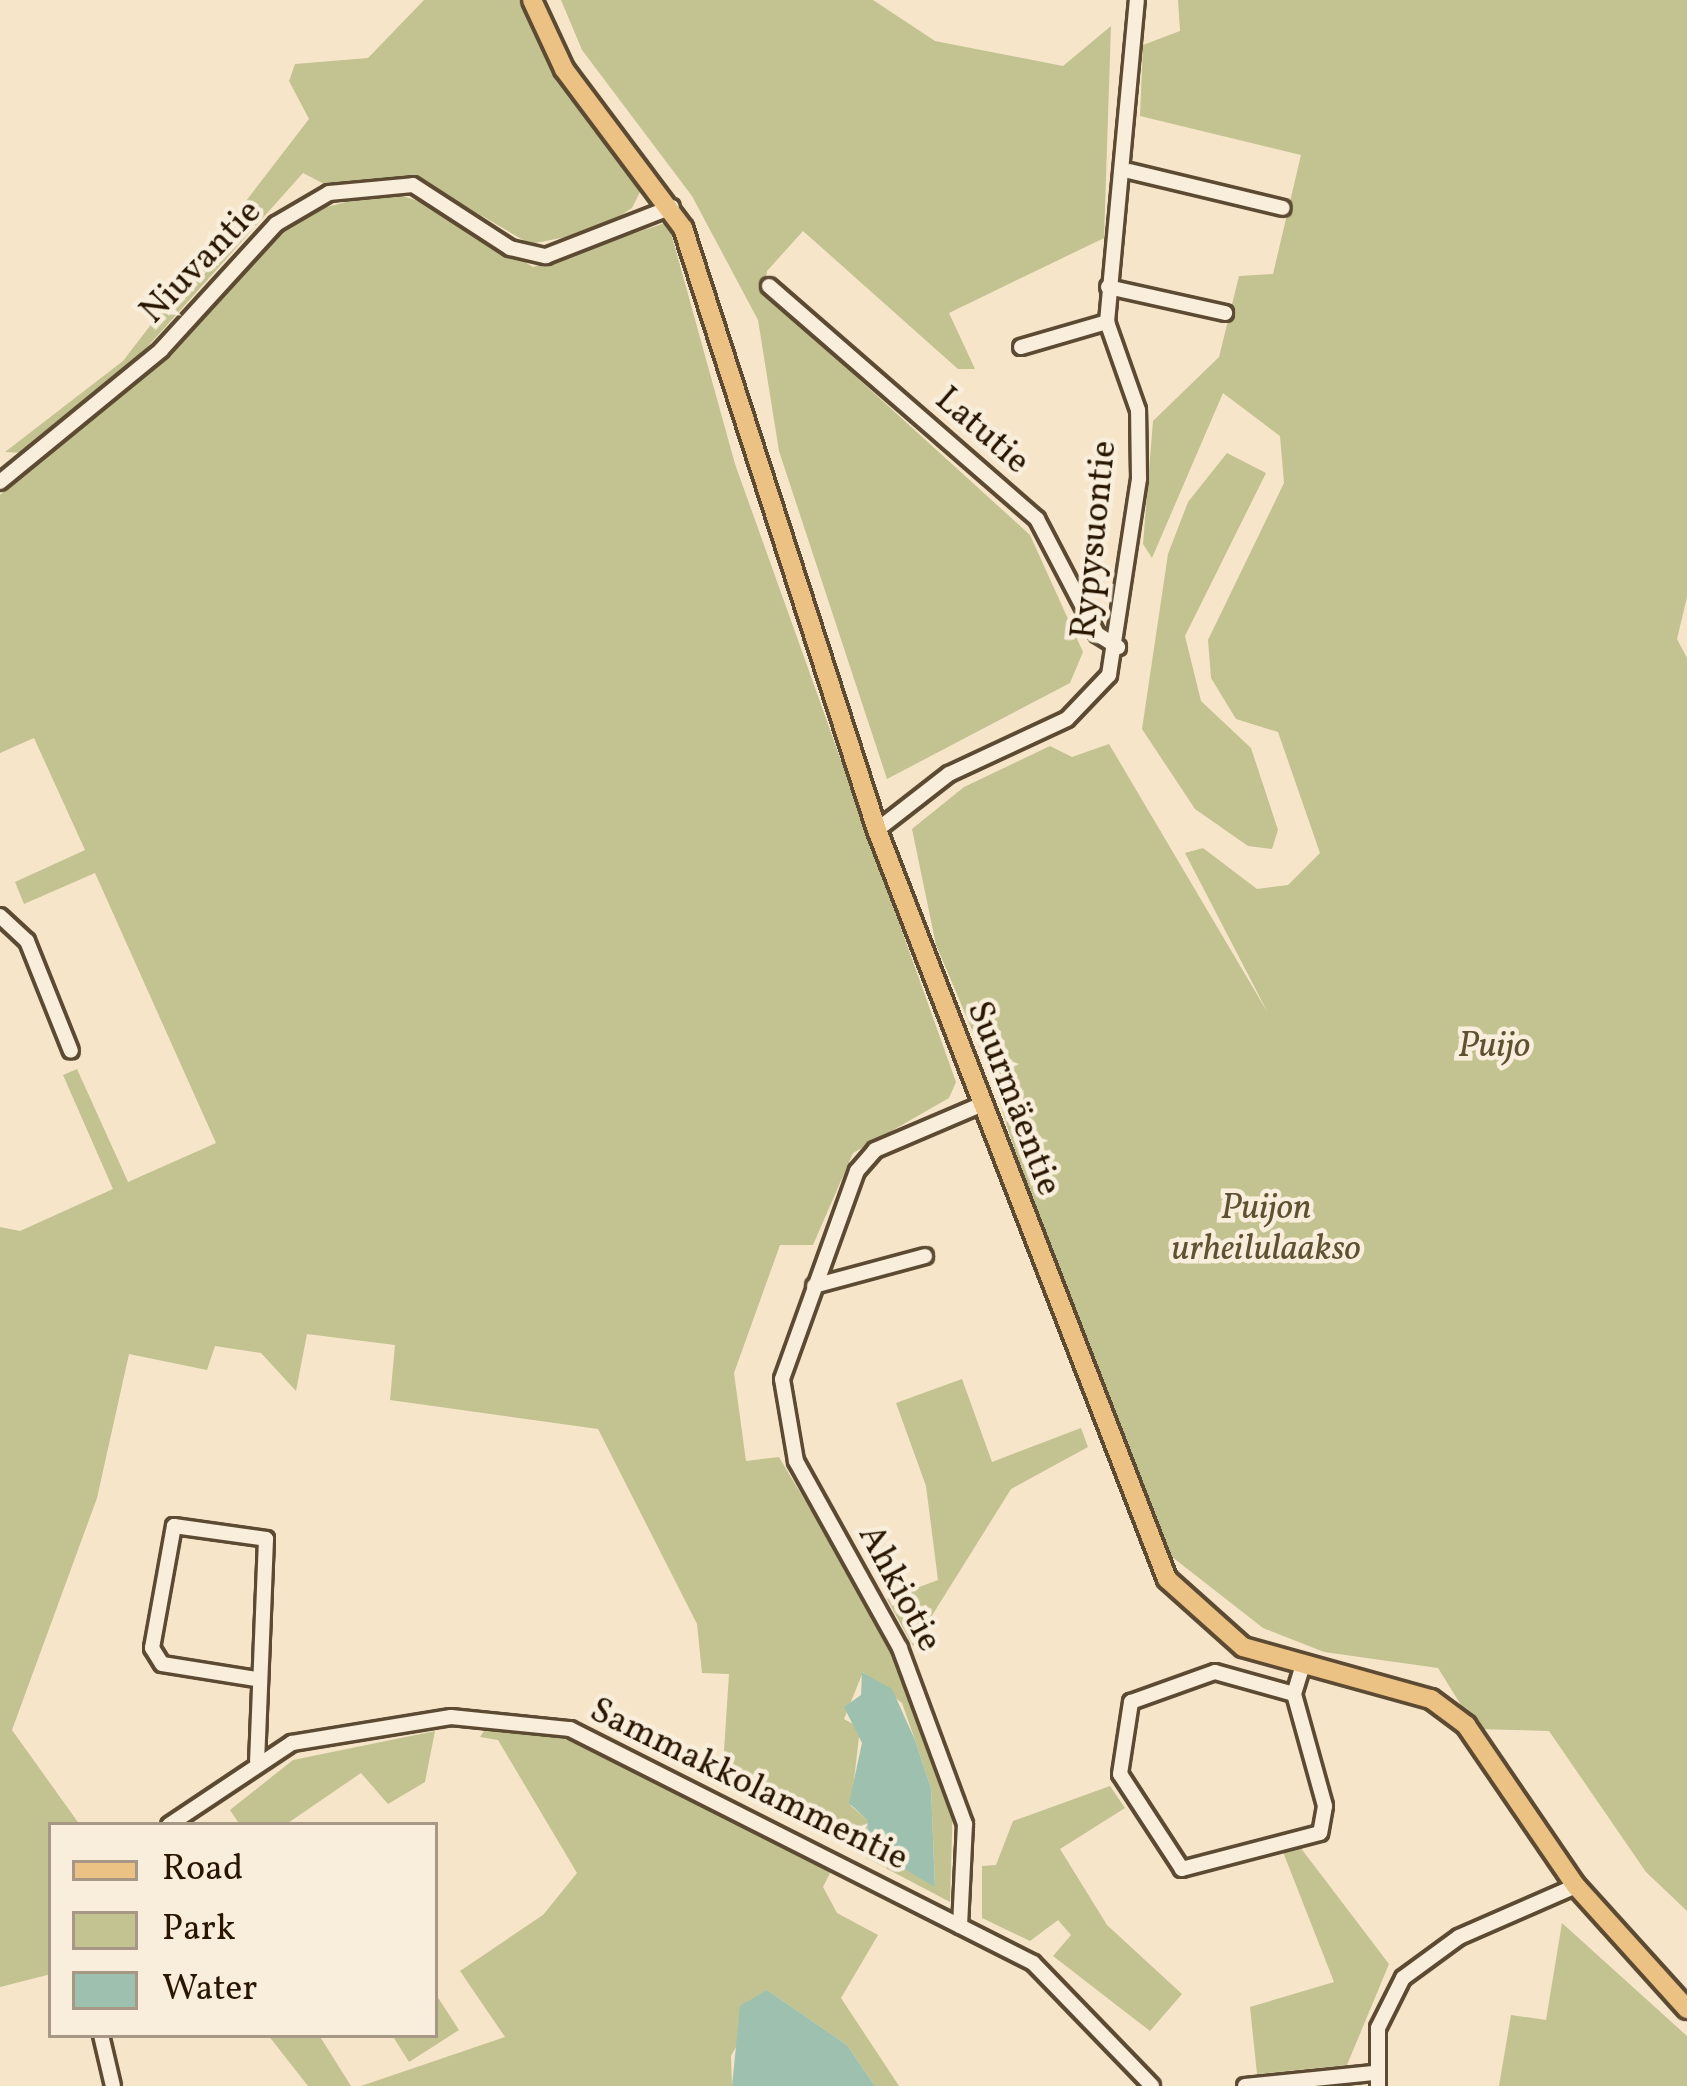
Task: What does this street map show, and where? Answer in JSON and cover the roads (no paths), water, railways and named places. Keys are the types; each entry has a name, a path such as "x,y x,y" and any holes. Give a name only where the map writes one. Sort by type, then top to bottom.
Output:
{"main road":[{"name":"Suurmäentie","path":"532,0 564,69 672,207 878,830 978,1106 1167,1580 1216,1632 1302,1667 1431,1699 1466,1725 1576,1886 1687,2009"}],"street":[{"name":"Rypysuontie","path":"878,830 949,774 1046,730 1097,693 1118,647 1138,410 1108,322 1108,287 1129,171 1137,0"},
{"path":"1129,171 1283,208"},
{"name":"Niuvantie","path":"4,475 161,350 276,224 329,193 413,185 510,248 546,256 672,207"},
{"name":"Latutie","path":"770,286 1037,519 1096,634 1118,647"},
{"path":"1108,287 1225,313"},
{"path":"1021,346 1108,322"},
{"path":"0,916 28,940 71,1051"},
{"name":"Ahkiotie","path":"960,1926 965,1824 900,1648 796,1461 783,1415 782,1379 814,1286 875,1150 978,1106"},
{"path":"814,1286 926,1256"},
{"path":"256,1679 162,1664 152,1648 168,1532 266,1539 256,1679 257,1760"},
{"path":"1294,1694 1215,1672 1131,1702 1120,1774 1182,1869 1320,1833 1324,1806 1294,1694 1302,1667"},
{"name":"Sammakkolammentie","path":"173,1822 257,1760 292,1743 451,1717 570,1729 1033,1963 1152,2086"},
{"path":"1245,2086 1375,2080 1378,2028 1412,1970 1576,1886"},
{"path":"102,2038 112,2086"}],"water":[{"path":"862,1672 892,1689 915,1740 931,1788 935,1887 869,1848 867,1820 849,1803 862,1743 844,1707 861,1695"},
{"path":"767,1990 847,2045 875,2086 732,2086 740,2006"}],"park label":[{"name":"Puijo","path":"1494,1048"},
{"name":"Puijon urheilulaakso","path":"1266,1230"}]}
